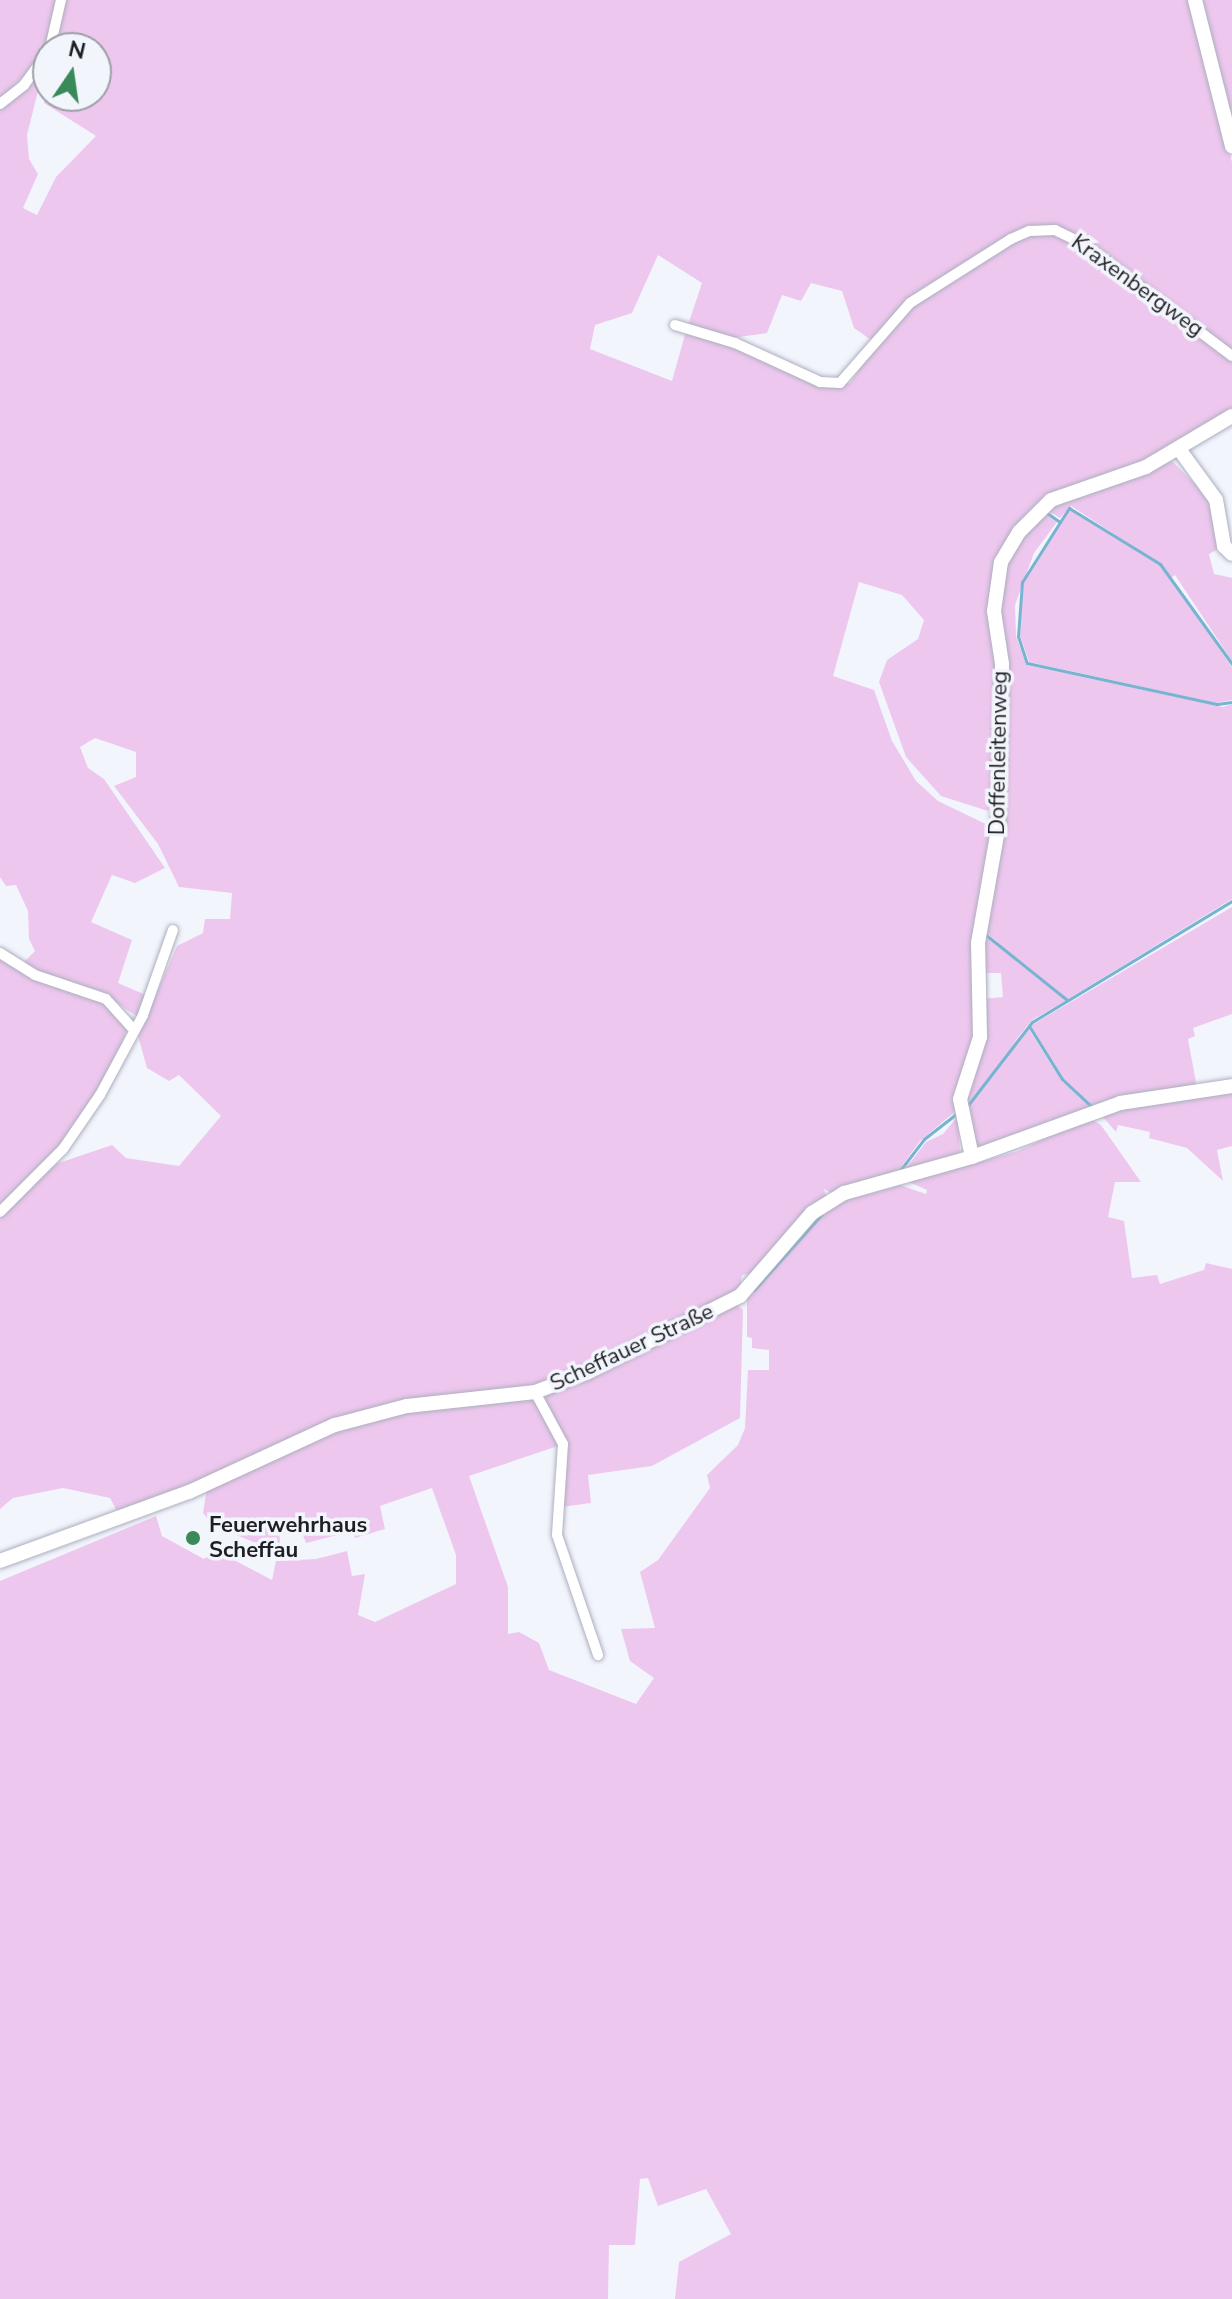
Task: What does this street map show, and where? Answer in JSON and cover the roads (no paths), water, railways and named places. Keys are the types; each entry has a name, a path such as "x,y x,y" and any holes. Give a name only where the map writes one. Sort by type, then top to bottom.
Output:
{"street":[{"path":"53,32 61,0"},
{"path":"1195,0 1232,146"},
{"path":"0,104 24,85 32,74"},
{"name":"Kraxenbergweg","path":"675,325 735,343 820,382 840,383 910,303 1011,239 1029,231 1055,230 1084,244 1232,356"},
{"name":"Doffenleitenweg","path":"972,1157 960,1099 980,1037 978,943 998,829 1002,664 994,611 1001,562 1019,532 1051,500 1146,467 1232,416"},
{"path":"1179,449 1216,500 1224,546 1232,554"},
{"path":"0,1212 63,1149 100,1095 134,1030 173,930"},
{"path":"0,953 35,975 106,999 134,1030"},
{"name":"Scheffauer Straße","path":"0,1561 189,1492 335,1425 407,1406 535,1392 686,1326 740,1296 827,1201 972,1157 1120,1103 1232,1086"},
{"path":"535,1392 563,1444 557,1535 598,1655"}],"waterway":[{"path":"1047,513 1060,522 1069,508 1160,564 1232,664"},
{"path":"1060,522 1022,582 1018,636 1027,663 1217,704 1232,702"},
{"path":"968,1105 1032,1022 1232,901"},
{"path":"986,935 1067,1000"},
{"path":"1029,1026 1062,1079 1093,1108"},
{"path":"898,1173 924,1139 956,1114"},
{"path":"754,1290 821,1215"}],"place":[{"name":"Feuerwehrhaus Scheffau","path":"193,1538"}]}
